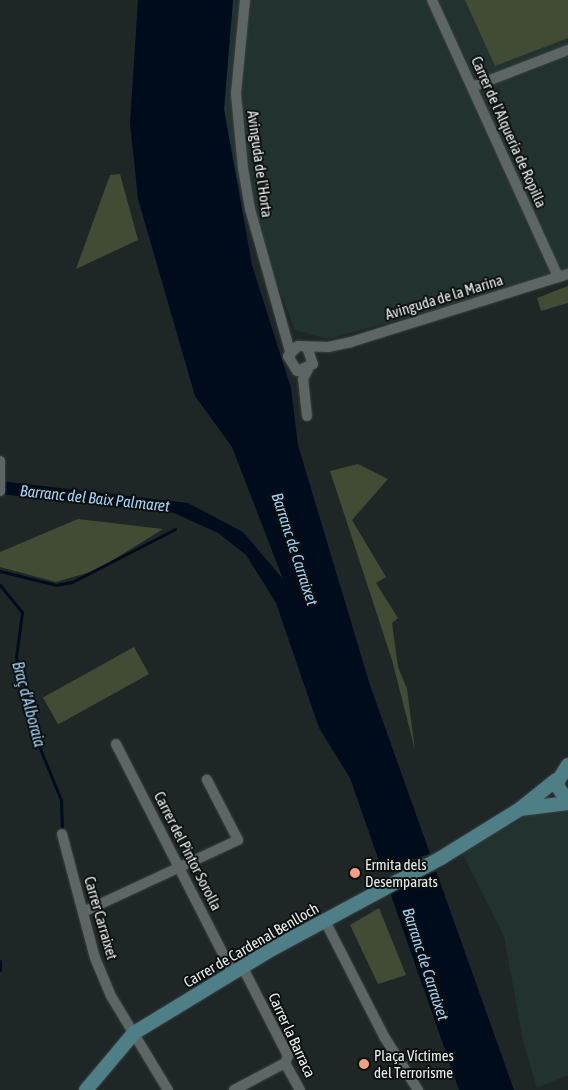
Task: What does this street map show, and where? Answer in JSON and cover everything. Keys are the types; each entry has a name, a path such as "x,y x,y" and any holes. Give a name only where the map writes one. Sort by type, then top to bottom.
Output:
{"main road":[{"name":"Carrer de Cardenal Benlloch","path":"86,1090 134,1033 237,969 385,890 520,809 556,780 568,765"},
{"path":"556,780 558,792 568,802"},
{"path":"520,809 568,802"}],"street":[{"name":"Avinguda de l'Horta","path":"245,0 237,75 239,137 250,209 290,351 288,360 294,369"},
{"name":"Carrer de l'Alqueria de Ropilla","path":"432,0 558,277"},
{"path":"472,87 568,50"},
{"name":"Avinguda de la Marina","path":"305,346 328,347 568,274"},
{"path":"284,329 305,346 311,365 303,389"},
{"path":"290,351 305,346"},
{"name":"Avinguda de la Marina","path":"311,365 328,347"},
{"path":"307,416 303,389 294,369 311,365"},
{"path":"0,492 1,469"},
{"name":"Carrer del Pintor Sorolla","path":"116,744 237,969"},
{"path":"83,912 238,840 207,780"},
{"name":"Carrer Carraixet","path":"62,834 94,958 134,1033 168,1090"},
{"path":"325,921 385,1038 418,1090"},
{"name":"Carrer la Barraca","path":"237,969 288,1056 286,1063 300,1090"},
{"path":"234,1090 286,1063"}],"shaded area":[{"path":"233,0 568,0 568,274 328,339 295,330 232,166 224,109"},
{"path":"568,803 568,1075 537,1088 523,1041 504,936 459,847 520,809"}],"green space":[{"path":"465,0 568,0 568,38 495,66"},
{"path":"120,174 138,240 76,269 110,175"},
{"path":"568,286 568,303 541,311 537,298"},
{"path":"358,464 388,479 352,520 386,577 376,583 398,618 392,623 398,667 407,689 415,750 392,660 330,471"},
{"path":"78,519 163,529 97,570 56,582 0,567 0,552"},
{"path":"134,647 149,674 58,725 43,697"},
{"path":"379,908 406,975 378,984 350,925"}],"water":[{"path":"138,0 233,0 224,109 252,265 291,388 298,445 370,685 514,1090 459,1090 350,778 319,728 276,603 246,555 218,533 174,513 0,494 0,481 188,503 243,532 283,579 232,447 195,396 138,199 130,123"}],"pier":[{"path":"432,853 438,871 385,888 379,870"}],"waterway":[{"path":"0,571 56,585 72,582 175,529"},
{"name":"Braç d'Alboraia","path":"0,585 22,612 16,657 38,727 39,746 61,800 62,828"},
{"path":"0,961 0,970"}],"place":[{"name":"Ermita dels Desemparats","path":"355,873"},
{"name":"Plaça Víctimes del Terrorisme","path":"364,1064"}],"water label":[{"name":"Barranc del Baix Palmaret","path":"95,498"},
{"name":"Barranc de Carraixet","path":"295,549"},
{"name":"Barranc de Carraixet","path":"426,964"}]}
